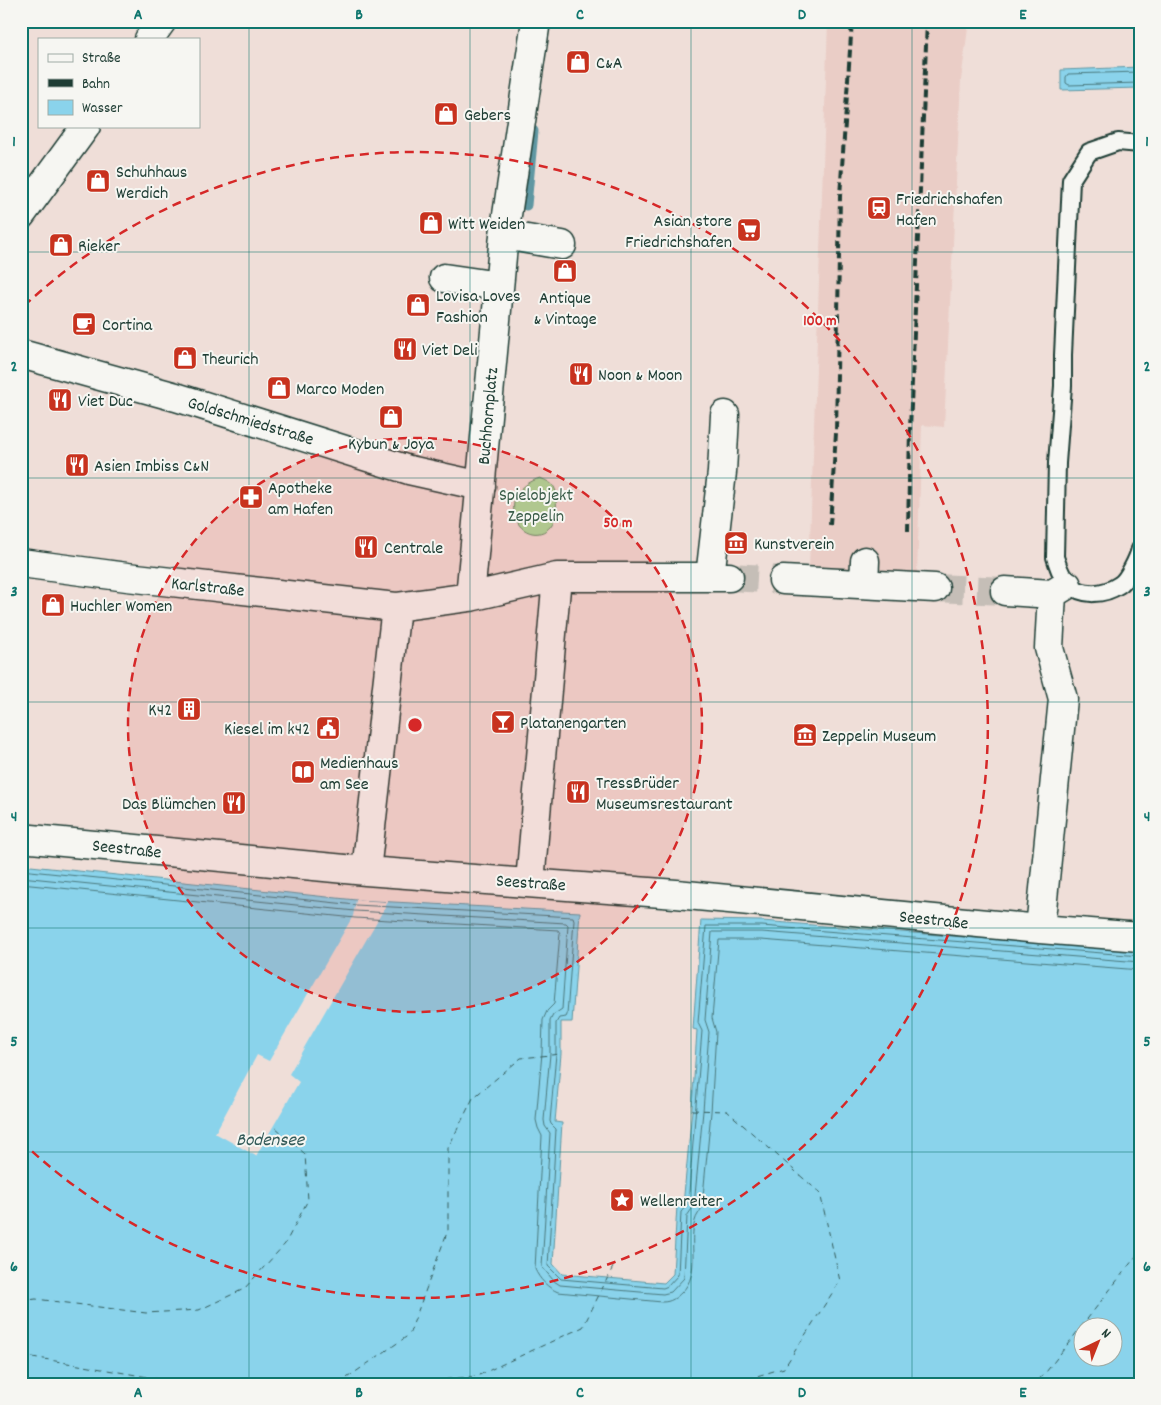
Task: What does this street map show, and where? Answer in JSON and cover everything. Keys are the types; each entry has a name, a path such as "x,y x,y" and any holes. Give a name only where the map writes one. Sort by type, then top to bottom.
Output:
{"street":[{"path":"150,38 162,21"},
{"name":"Buchhornplatz","path":"470,597 504,235 536,21"},
{"path":"21,216 85,128"},
{"path":"504,235 562,245"},
{"path":"444,278 499,286"},
{"name":"Goldschmiedstraße","path":"21,354 176,397 409,470 480,486"},
{"path":"366,871 396,607 470,597 557,577 720,577 725,415"},
{"name":"Karlstraße","path":"21,563 127,577 396,607"},
{"path":"783,580 865,572 935,588"},
{"path":"530,882 557,577"},
{"path":"1005,591 1060,589 1049,648 1063,699 1040,929"},
{"name":"Seestraße","path":"21,838 366,871 676,894 1140,937"}],"lane":[{"path":"1140,144 1118,142 1089,152 1071,180 1063,386 1057,463 1055,557 1060,570 1060,589 1098,594 1121,585 1138,558 1140,549"}],"shaded area":[{"path":"828,21 969,21 961,80 944,427 922,425 917,574 809,570"}],"green space":[{"name":"Spielobjekt Zeppelin","path":"540,478 553,485 556,490 556,510 551,526 541,533 535,533 529,532 519,525 514,512 514,505 515,499 522,488"}],"water":[{"path":"1140,67 1140,88 1061,90 1061,70"},
{"name":"Bodensee","path":"21,865 356,900 580,912 572,1022 561,1022 561,1054 555,1122 562,1123 553,1264 562,1274 664,1283 673,1274 677,1205 683,1205 692,1110 697,1030 693,1029 701,920 762,921 1140,951 1140,1384 21,1384"}],"pier":[{"path":"356,900 388,902 289,1074 299,1082 256,1156 215,1133 257,1055 269,1061 353,916"}],"waterway":[{"path":"526,205 533,131"}],"ferry route":[{"path":"338,1384 409,1335 448,1230 448,1148 473,1098 521,1058 561,1054"},
{"path":"692,1110 727,1111 820,1193 840,1281 784,1368 730,1384"},
{"path":"21,1301 36,1299 146,1313 199,1310 244,1289 285,1244 308,1200 305,1154 274,1126"},
{"path":"1029,1384 1043,1376 1140,1251"},
{"path":"403,1384 477,1376 583,1327 614,1265"},
{"path":"21,1355 188,1384"}],"tunnel":[{"path":"729,577 783,580"},
{"path":"935,588 1005,591"}],"railway":[{"path":"830,525 836,433 840,196 852,21"},
{"path":"908,531 910,429 927,21"}],"place":[{"name":"C&A","path":"578,62"},
{"name":"Gebers","path":"446,114"},
{"name":"Schuhhaus Werdich","path":"98,181"},
{"name":"Friedrichshafen Hafen","path":"879,208"},
{"name":"Witt Weiden","path":"431,223"},
{"name":"Asian store Friedrichshafen","path":"749,230"},
{"name":"Rieker","path":"61,245"},
{"name":"Antique & Vintage","path":"565,271"},
{"name":"Lovisa Loves Fashion","path":"418,305"},
{"name":"Cortina","path":"84,324"},
{"name":"Viet Deli","path":"405,349"},
{"name":"Theurich","path":"185,358"},
{"name":"Noon & Moon","path":"581,374"},
{"name":"Marco Moden","path":"279,388"},
{"name":"Viet Duc","path":"60,400"},
{"name":"Kybun & Joya","path":"391,417"},
{"name":"Asien Imbiss C&N","path":"77,465"},
{"name":"Apotheke am Hafen","path":"251,497"},
{"name":"Kunstverein","path":"736,543"},
{"name":"Centrale","path":"366,547"},
{"name":"Huchler Women","path":"53,605"},
{"name":"K42","path":"189,709"},
{"name":"Platanengarten","path":"503,722"},
{"name":"Kiesel im k42","path":"328,728"},
{"name":"Zeppelin Museum","path":"805,735"},
{"name":"Medienhaus am See","path":"303,772"},
{"name":"TressBrüder Museumsrestaurant","path":"578,792"},
{"name":"Das Blümchen","path":"234,803"},
{"name":"Wellenreiter","path":"622,1200"}]}
